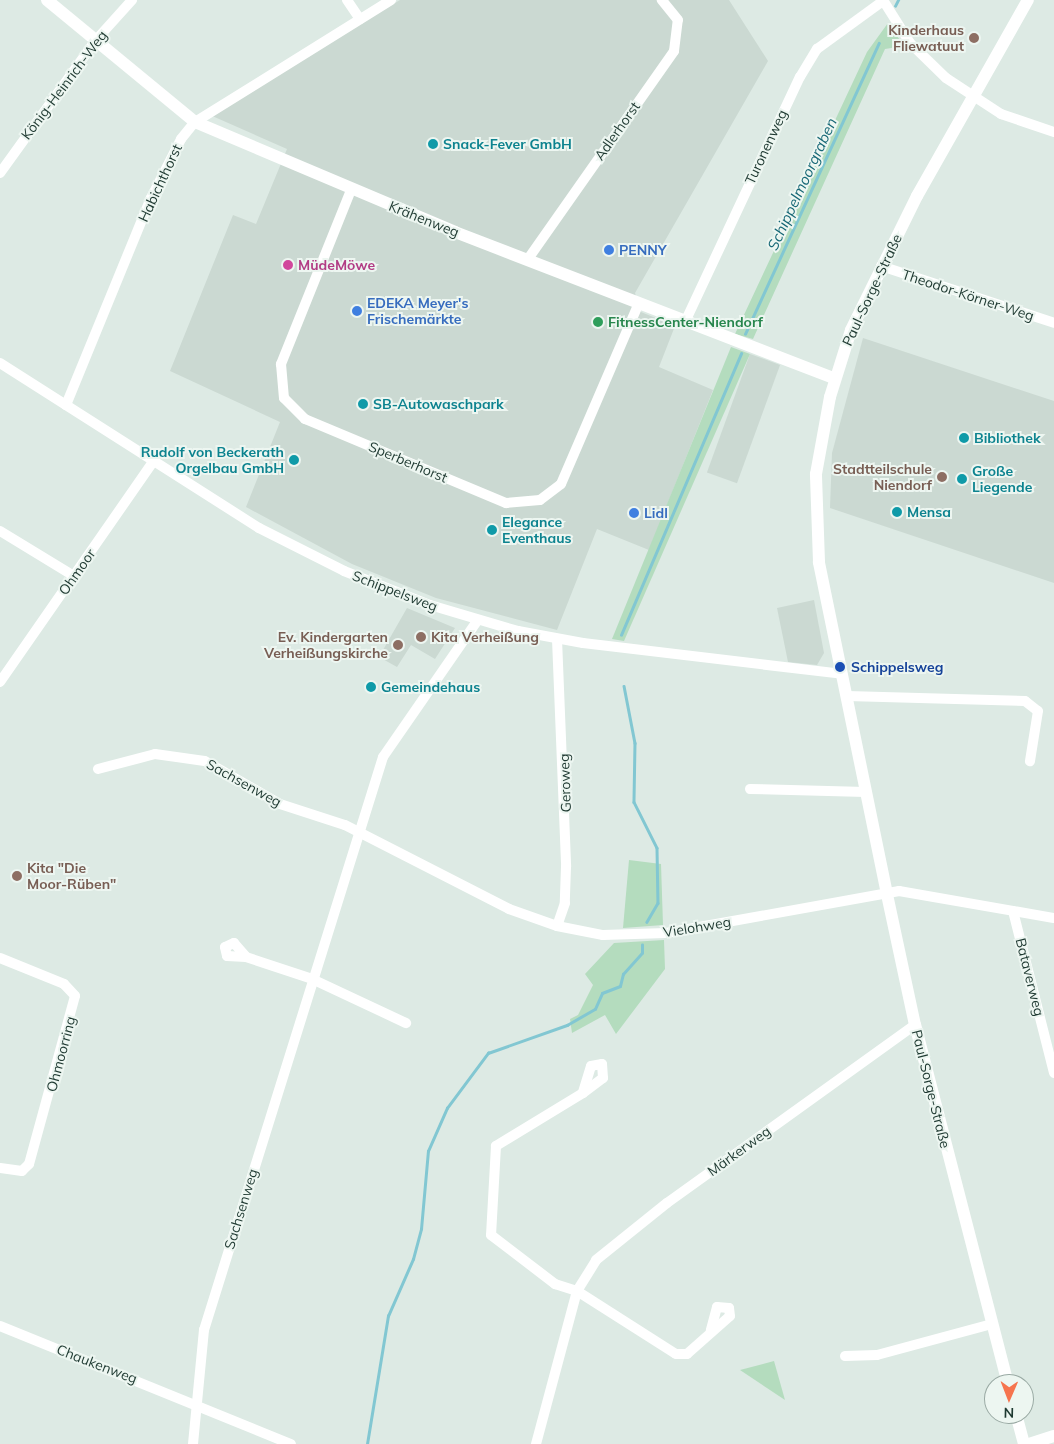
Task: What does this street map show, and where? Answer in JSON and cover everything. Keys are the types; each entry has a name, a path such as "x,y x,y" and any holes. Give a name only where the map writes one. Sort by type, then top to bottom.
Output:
{"street":[{"name":"Krähenweg","path":"47,0 196,122 351,190 835,379"},
{"name":"König-Heinrich-Weg","path":"0,173 96,40 132,0"},
{"path":"347,0 360,19"},
{"name":"Habichthorst","path":"66,405 169,158 196,122 391,0"},
{"name":"Adlerhorst","path":"528,259 674,51 678,20 662,0"},
{"path":"883,0 927,61 973,97 1002,114 1054,132"},
{"name":"Turonenweg","path":"685,322 804,70 817,49 838,30 883,0"},
{"name":"Paul-Sorge-Straße","path":"1005,1374 915,1025 846,696 815,522 819,447 835,379 851,330 882,266 973,97 1028,0"},
{"name":"Sperberhorst","path":"351,190 280,364 284,398 305,419 506,503 540,500 560,484 639,303"},
{"name":"Theodor-Körner-Weg","path":"882,266 1054,324"},
{"name":"Schippelsweg","path":"0,363 153,462 314,557 378,586 478,620 557,639 842,674"},
{"name":"Ohmoor","path":"0,682 153,462"},
{"path":"0,531 74,576"},
{"name":"Sachsenweg","path":"192,1444 204,1330 358,831 383,758 478,620"},
{"name":"Geroweg","path":"557,639 566,867 565,903 557,926"},
{"path":"846,696 1025,701 1038,712 1030,761"},
{"name":"Sachsenweg","path":"98,769 141,755 189,756 222,768 294,810 358,831"},
{"path":"750,789 866,792"},
{"name":"Vielohweg","path":"358,831 494,902 557,926 603,934 661,933 909,891 1054,918"},
{"name":"Bataverweg","path":"1013,911 1054,1074"},
{"path":"246,956 312,979 406,1023"},
{"name":"Ohmoorring","path":"0,958 64,984 75,996 29,1164 22,1171 0,1168"},
{"name":"Märkerweg","path":"536,1444 577,1291 607,1249 915,1025"},
{"path":"583,1093 496,1146 489,1226 496,1242 555,1284 577,1291 676,1354 687,1354 712,1330"},
{"path":"845,1356 877,1355 992,1324"},
{"name":"Chaukenweg","path":"0,1326 195,1402 291,1444"},
{"path":"1019,1424 1024,1444"},
{"path":"1029,1444 1054,1436"}],"shaded area":[{"path":"400,0 729,0 768,61 635,293 641,312 675,326 659,367 713,390 649,550 597,529 557,630 436,598 352,564 246,507 280,422 170,371 233,215 256,224 287,149 210,115"},
{"name":"Stadtteilschule Niendorf","path":"863,338 1054,401 1054,583 830,508 832,453"},
{"path":"750,354 780,365 737,483 707,472"},
{"path":"814,600 824,653 817,665 788,662 777,608"},
{"name":"Kita Verheißung","path":"407,608 455,628 435,659 411,645 397,667 379,657"}],"green space":[{"path":"888,23 904,46 885,49 753,339 735,334 867,52"},
{"path":"731,347 750,354 624,641 612,639"},
{"path":"629,860 661,864 663,925 623,928"},
{"path":"664,940 665,969 616,1034 605,1015 572,1033 570,1019 578,1015 593,985 585,974 614,943"},
{"path":"774,1361 785,1400 740,1370"}],"waterway":[{"name":"Schippelmoorgraben","path":"895,6 898,0"},
{"name":"Schippelmoorgraben","path":"745,334 879,43"},
{"name":"Schippelmoorgraben","path":"621,635 741,354"},
{"name":"Schippelmoorgraben","path":"624,686 635,743 634,802 657,848 658,903 647,922"},
{"name":"Schippelmoorgraben","path":"367,1444 388,1316 413,1259 421,1229 428,1151 447,1108 488,1053 567,1025 595,1009 602,993 620,986 623,974 642,953 642,945"}],"place":[{"name":"Kinderhaus Fliewatuut","path":"974,38"},
{"name":"Snack-Fever GmbH","path":"433,144"},
{"name":"PENNY","path":"609,250"},
{"name":"MüdeMöwe","path":"288,265"},
{"name":"EDEKA Meyer's Frischemärkte","path":"357,311"},
{"name":"FitnessCenter-Niendorf","path":"598,322"},
{"name":"SB-Autowaschpark","path":"363,404"},
{"name":"Bibliothek","path":"964,438"},
{"name":"Rudolf von Beckerath Orgelbau GmbH","path":"294,460"},
{"name":"Stadtteilschule Niendorf","path":"942,477"},
{"name":"Große Liegende","path":"962,479"},
{"name":"Mensa","path":"897,512"},
{"name":"Lidl","path":"634,513"},
{"name":"Elegance Eventhaus","path":"492,530"},
{"name":"Kita Verheißung","path":"421,637"},
{"name":"Ev. Kindergarten Verheißungskirche","path":"398,645"},
{"name":"Schippelsweg","path":"840,667"},
{"name":"Gemeindehaus","path":"371,687"},
{"name":"Kita \"Die Moor-Rüben\"","path":"17,876"}]}
